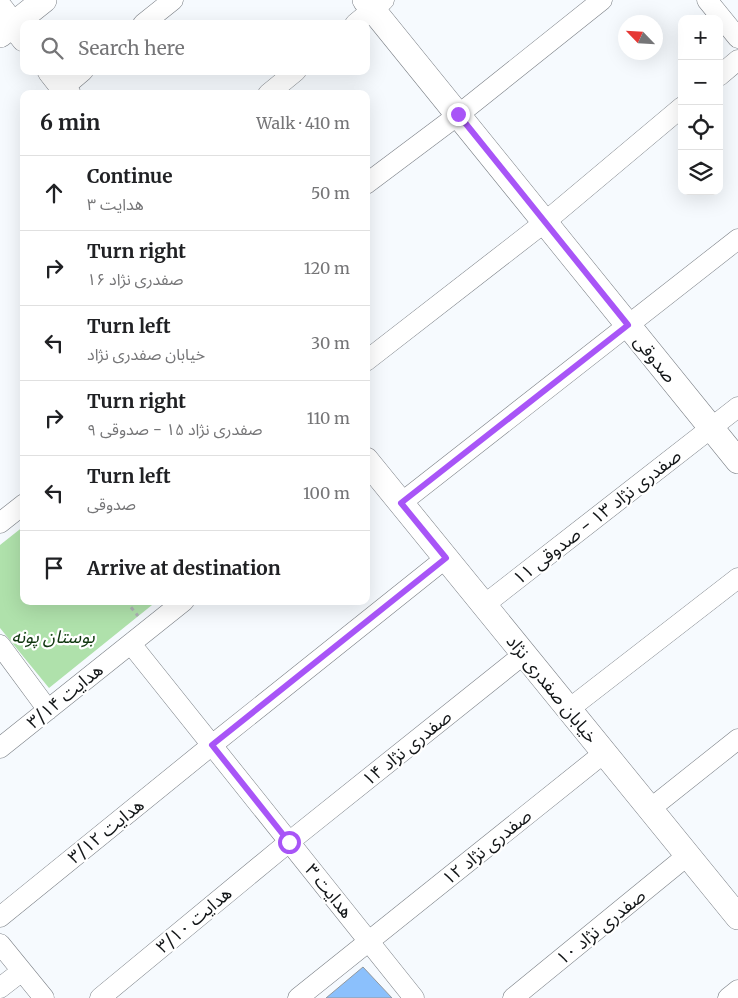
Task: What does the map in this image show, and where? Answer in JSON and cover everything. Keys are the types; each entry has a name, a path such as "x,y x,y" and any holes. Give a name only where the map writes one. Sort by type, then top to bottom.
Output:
{"street":[{"path":"9,27 44,0"},
{"path":"148,20 173,0"},
{"path":"370,181 602,0"},
{"path":"707,0 738,38"},
{"name":"صدوقی","path":"370,8 458,114 738,462"},
{"path":"723,73 738,60"},
{"path":"60,84 76,75"},
{"path":"273,90 291,75"},
{"path":"370,358 544,222 678,110"},
{"path":"401,503 738,238"},
{"name":"صفدری نژاد ۱۳ - صدوقی ۱۱","path":"484,605 738,407"},
{"name":"خیابان صفدری نژاد","path":"370,465 604,753 737,913"},
{"path":"0,523 20,507"},
{"name":"هدایت ۳/۱۲","path":"0,917 446,558"},
{"path":"569,709 738,578"},
{"name":"هدایت ۳/۱۴","path":"0,748 179,605"},
{"name":"هدایت ۳","path":"131,644 414,998"},
{"path":"0,646 48,710"},
{"name":"صفدری نژاد ۱۴","path":"289,842 524,654"},
{"path":"650,809 738,739"},
{"name":"صفدری نژاد ۱۲","path":"298,998 604,753"},
{"name":"هدایت ۳/۱۰","path":"100,998 289,842"},
{"name":"صفدری نژاد ۱۰","path":"513,998 688,855"},
{"path":"0,944 44,998"},
{"path":"0,988 22,971"},
{"path":"728,998 738,990"}],"green space":[{"name":"بوستان پونه","path":"20,529 20,605 152,605 49,688 0,628 0,545"}],"building":[{"path":"363,967 392,998 326,998"}],"route":[{"path":"289,842 212,745 446,558 401,503 628,325 458,114"}]}
